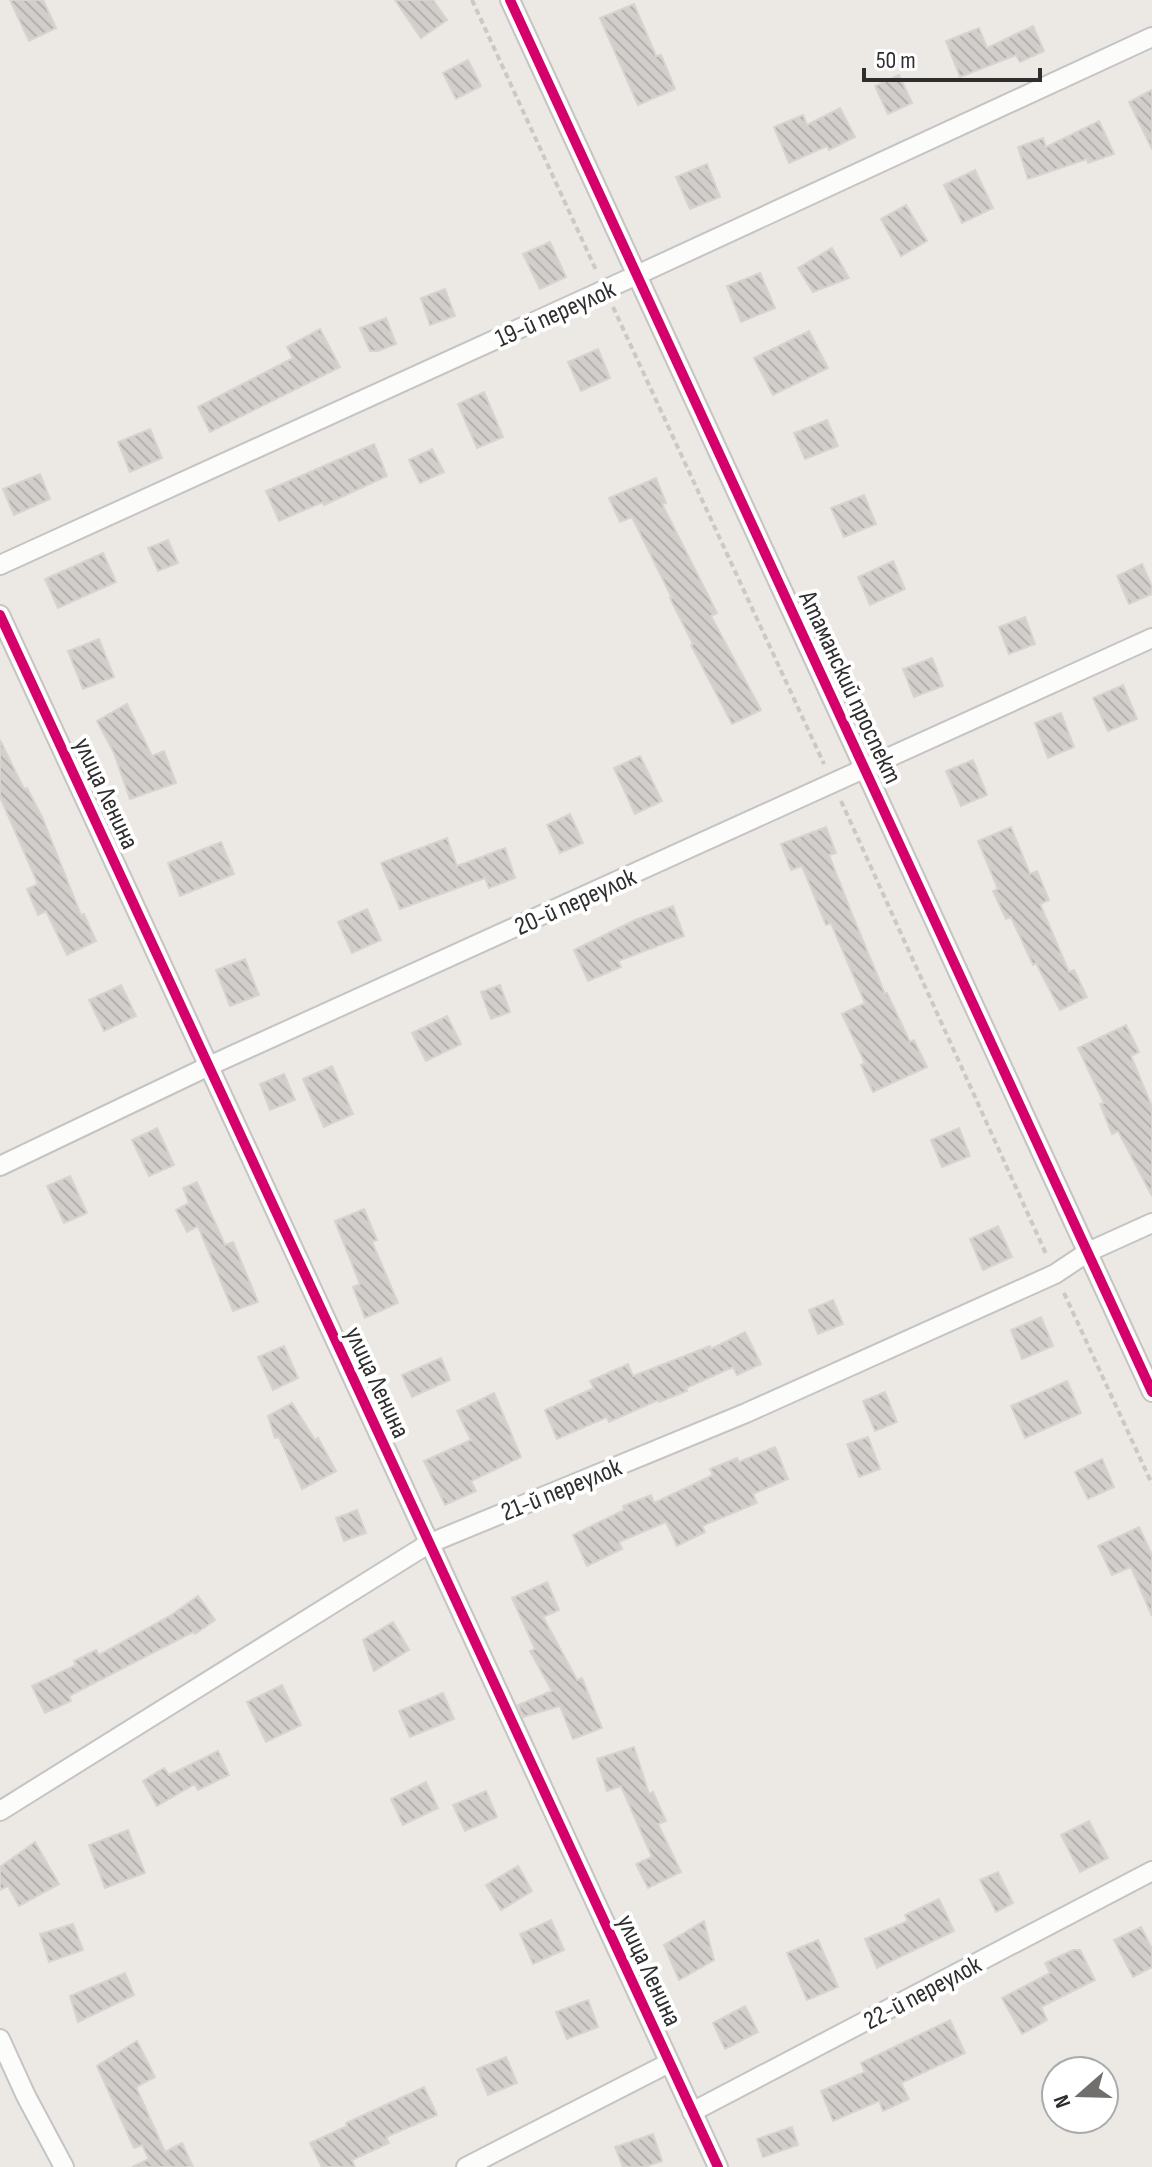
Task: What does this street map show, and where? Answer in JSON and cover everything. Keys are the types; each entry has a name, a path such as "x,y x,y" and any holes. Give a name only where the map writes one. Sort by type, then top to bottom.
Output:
{"street":[{"name":"Атаманский проспект","path":"510,0 1152,1392"},
{"name":"19-й переулок","path":"0,565 1152,37"},
{"name":"улица Ленина","path":"0,615 718,2167"},
{"name":"20-й переулок","path":"0,1166 209,1066 1152,638"},
{"name":"21-й переулок","path":"0,1811 428,1544 746,1413 1055,1274 1088,1252 1152,1223"},
{"name":"22-й переулок","path":"692,2112 1152,1871"},
{"path":"0,2039 64,2167"},
{"path":"466,2167 669,2063"}],"path":[{"path":"472,0 1152,1484"}],"building":[{"path":"10,0 43,0 56,28 29,41"},
{"path":"395,0 433,0 447,20 421,38"},
{"path":"634,4 656,56 661,55 675,89 638,105 600,18"},
{"path":"1033,26 1044,51 1020,62 1016,55 960,77 946,41 979,28 987,48"},
{"path":"468,60 481,86 456,99 443,73"},
{"path":"899,75 912,103 888,114 875,86"},
{"path":"1152,90 1152,149 1129,102"},
{"path":"840,108 855,137 829,150 827,146 789,163 774,127 803,115 807,125"},
{"path":"1099,121 1114,154 1088,163 1087,159 1028,179 1018,147 1043,138 1046,147"},
{"path":"707,164 720,197 690,209 676,177"},
{"path":"975,170 993,208 962,223 944,185"},
{"path":"906,205 927,241 901,256 881,219"},
{"path":"550,242 566,277 540,289 523,254"},
{"path":"832,248 849,278 813,292 798,268"},
{"path":"760,273 775,308 741,322 727,286"},
{"path":"445,289 455,316 430,325 421,298"},
{"path":"386,318 396,344 370,351 360,328"},
{"path":"320,329 340,367 210,432 198,407 293,358 287,347"},
{"path":"809,331 828,368 773,395 754,358"},
{"path":"598,349 610,378 581,391 568,362"},
{"path":"484,392 503,437 477,448 458,404"},
{"path":"827,420 838,446 805,459 794,433"},
{"path":"150,429 162,458 130,472 118,442"},
{"path":"374,444 387,476 324,505 323,502 279,521 266,491"},
{"path":"432,449 444,472 420,483 409,460"},
{"path":"40,474 50,499 14,515 3,489"},
{"path":"656,478 666,503 662,504 717,613 711,616 761,710 732,724 691,645 672,598 632,517 620,522 609,498"},
{"path":"864,495 876,524 844,537 831,508"},
{"path":"168,540 178,563 158,571 148,548"},
{"path":"103,553 116,582 58,608 45,579"},
{"path":"893,561 905,589 870,605 858,577"},
{"path":"1142,564 1152,594 1129,604 1117,576"},
{"path":"1025,617 1035,644 1009,654 999,627"},
{"path":"99,639 114,677 83,689 68,651"},
{"path":"932,658 943,686 914,697 903,669"},
{"path":"1123,685 1137,719 1108,731 1093,698"},
{"path":"127,704 152,756 164,751 176,783 130,799 114,753 97,721"},
{"path":"1061,713 1074,747 1048,758 1035,723"},
{"path":"0,740 42,817 81,915 84,914 96,941 67,955 46,911 38,915 27,889 38,884 0,797"},
{"path":"640,756 662,801 635,814 614,768"},
{"path":"973,760 987,795 961,806 946,771"},
{"path":"570,814 583,843 560,853 547,825"},
{"path":"826,827 836,853 829,855 885,994 927,1067 873,1092 861,1065 865,1063 842,1014 865,1003 831,923 826,925 802,866 791,870 781,844"},
{"path":"1011,827 1030,874 1037,871 1049,900 1040,904 1069,972 1074,970 1087,997 1060,1010 1036,963 1033,965 1011,917 1006,919 993,891 998,889 978,841"},
{"path":"447,838 457,866 505,848 515,878 489,888 485,878 400,909 381,863"},
{"path":"221,842 234,874 180,896 168,863"},
{"path":"673,906 684,936 618,961 621,967 588,981 574,950 635,920"},
{"path":"367,909 381,940 352,953 338,922"},
{"path":"245,959 259,995 230,1006 216,970"},
{"path":"121,985 136,1016 104,1031 89,1000"},
{"path":"500,985 510,1012 491,1019 481,992"},
{"path":"447,1016 461,1044 426,1061 412,1033"},
{"path":"1126,1025 1139,1052 1131,1056 1152,1107 1152,1196 1118,1131 1112,1134 1100,1104 1104,1103 1078,1048"},
{"path":"332,1066 353,1114 324,1127 303,1079"},
{"path":"284,1074 295,1100 270,1110 260,1084"},
{"path":"157,1128 174,1165 149,1176 132,1140"},
{"path":"959,1128 970,1156 942,1167 931,1140"},
{"path":"70,1176 87,1213 64,1223 47,1186"},
{"path":"197,1182 225,1245 233,1242 258,1302 233,1311 198,1226 187,1232 176,1210 189,1203 183,1188"},
{"path":"364,1209 377,1240 372,1242 398,1303 365,1318 353,1287 360,1284 335,1221"},
{"path":"998,1226 1012,1257 983,1270 970,1239"},
{"path":"833,1300 843,1324 818,1334 809,1310"},
{"path":"1041,1317 1053,1346 1022,1359 1011,1330"},
{"path":"745,1332 761,1364 737,1375 733,1367 686,1388 687,1391 609,1422 607,1417 557,1439 545,1410 594,1388 590,1381 628,1364 633,1376 710,1346 711,1349"},
{"path":"284,1346 298,1378 273,1390 258,1357"},
{"path":"441,1358 450,1380 412,1397 402,1375"},
{"path":"1067,1381 1081,1413 1025,1438 1011,1406"},
{"path":"885,1392 897,1422 875,1431 863,1401"},
{"path":"494,1393 521,1457 471,1481 476,1491 445,1505 424,1461 471,1440 457,1411"},
{"path":"292,1403 315,1440 318,1438 336,1471 302,1489 279,1437 275,1438 268,1416"},
{"path":"868,1437 880,1469 859,1477 847,1444"},
{"path":"775,1447 788,1479 753,1494 757,1503 702,1526 705,1532 677,1546 666,1522 619,1542 622,1549 587,1566 573,1535 624,1510 623,1506 651,1495 654,1503 713,1475 710,1469 737,1458 739,1462"},
{"path":"1102,1459 1114,1487 1088,1499 1075,1472"},
{"path":"357,1510 366,1533 344,1541 336,1518"},
{"path":"1139,1527 1152,1555 1152,1616 1131,1567 1112,1575 1098,1546"},
{"path":"547,1582 559,1610 543,1617 577,1680 582,1678 602,1728 573,1739 560,1706 523,1717 518,1705 552,1691 530,1651 535,1649 512,1598"},
{"path":"198,1596 215,1620 195,1634 193,1632 69,1696 71,1701 45,1713 32,1686 76,1665 74,1661 96,1650 99,1655 170,1616"},
{"path":"393,1622 409,1650 374,1671 363,1640"},
{"path":"282,1685 301,1725 266,1742 247,1702"},
{"path":"443,1693 454,1719 410,1737 399,1711"},
{"path":"634,1747 649,1794 653,1792 666,1821 658,1824 681,1872 648,1888 636,1864 652,1857 621,1786 607,1791 597,1759"},
{"path":"218,1751 229,1775 198,1790 195,1784 157,1806 143,1781 164,1768 169,1775"},
{"path":"426,1782 438,1808 403,1825 391,1799"},
{"path":"486,1791 497,1817 465,1831 453,1805"},
{"path":"1089,1821 1108,1858 1080,1872 1061,1835"},
{"path":"128,1830 145,1873 105,1888 89,1845"},
{"path":"35,1842 59,1884 19,1906 8,1886 0,1890 0,1867"},
{"path":"518,1866 532,1891 501,1910 486,1885"},
{"path":"998,1872 1013,1903 996,1912 980,1880"},
{"path":"939,1899 954,1931 877,1968 865,1939 908,1921 905,1915"},
{"path":"551,1920 564,1950 533,1964 520,1934"},
{"path":"704,1921 714,1960 679,1980 664,1945"},
{"path":"73,1924 83,1950 49,1962 40,1934"},
{"path":"1141,1927 1152,1949 1152,1967 1133,1977 1114,1940"},
{"path":"818,1940 838,1987 807,2000 787,1953"},
{"path":"1073,1950 1080,1950 1095,1980 1041,2007 1047,2020 1022,2034 1002,1998 1050,1973 1045,1963"},
{"path":"125,1973 134,1995 78,2022 70,1996"},
{"path":"588,2000 598,2027 567,2039 556,2012"},
{"path":"745,2006 758,2032 725,2049 713,2023"},
{"path":"950,2020 965,2053 901,2083 909,2099 883,2111 879,2101 833,2121 821,2091 865,2072 861,2063"},
{"path":"137,2041 155,2077 136,2087 165,2152 182,2143 193,2167 132,2167 149,2159 142,2145 134,2148 97,2066"},
{"path":"506,2057 517,2083 488,2095 477,2069"},
{"path":"424,2087 437,2115 386,2137 389,2143 352,2160 355,2167 322,2167 310,2143"},
{"path":"792,2127 798,2145 763,2157 757,2139"},
{"path":"653,2134 662,2161 644,2167 623,2167 615,2147"}],"cycle path":[{"path":"510,0 1152,1392"},
{"path":"0,615 718,2167"}]}
